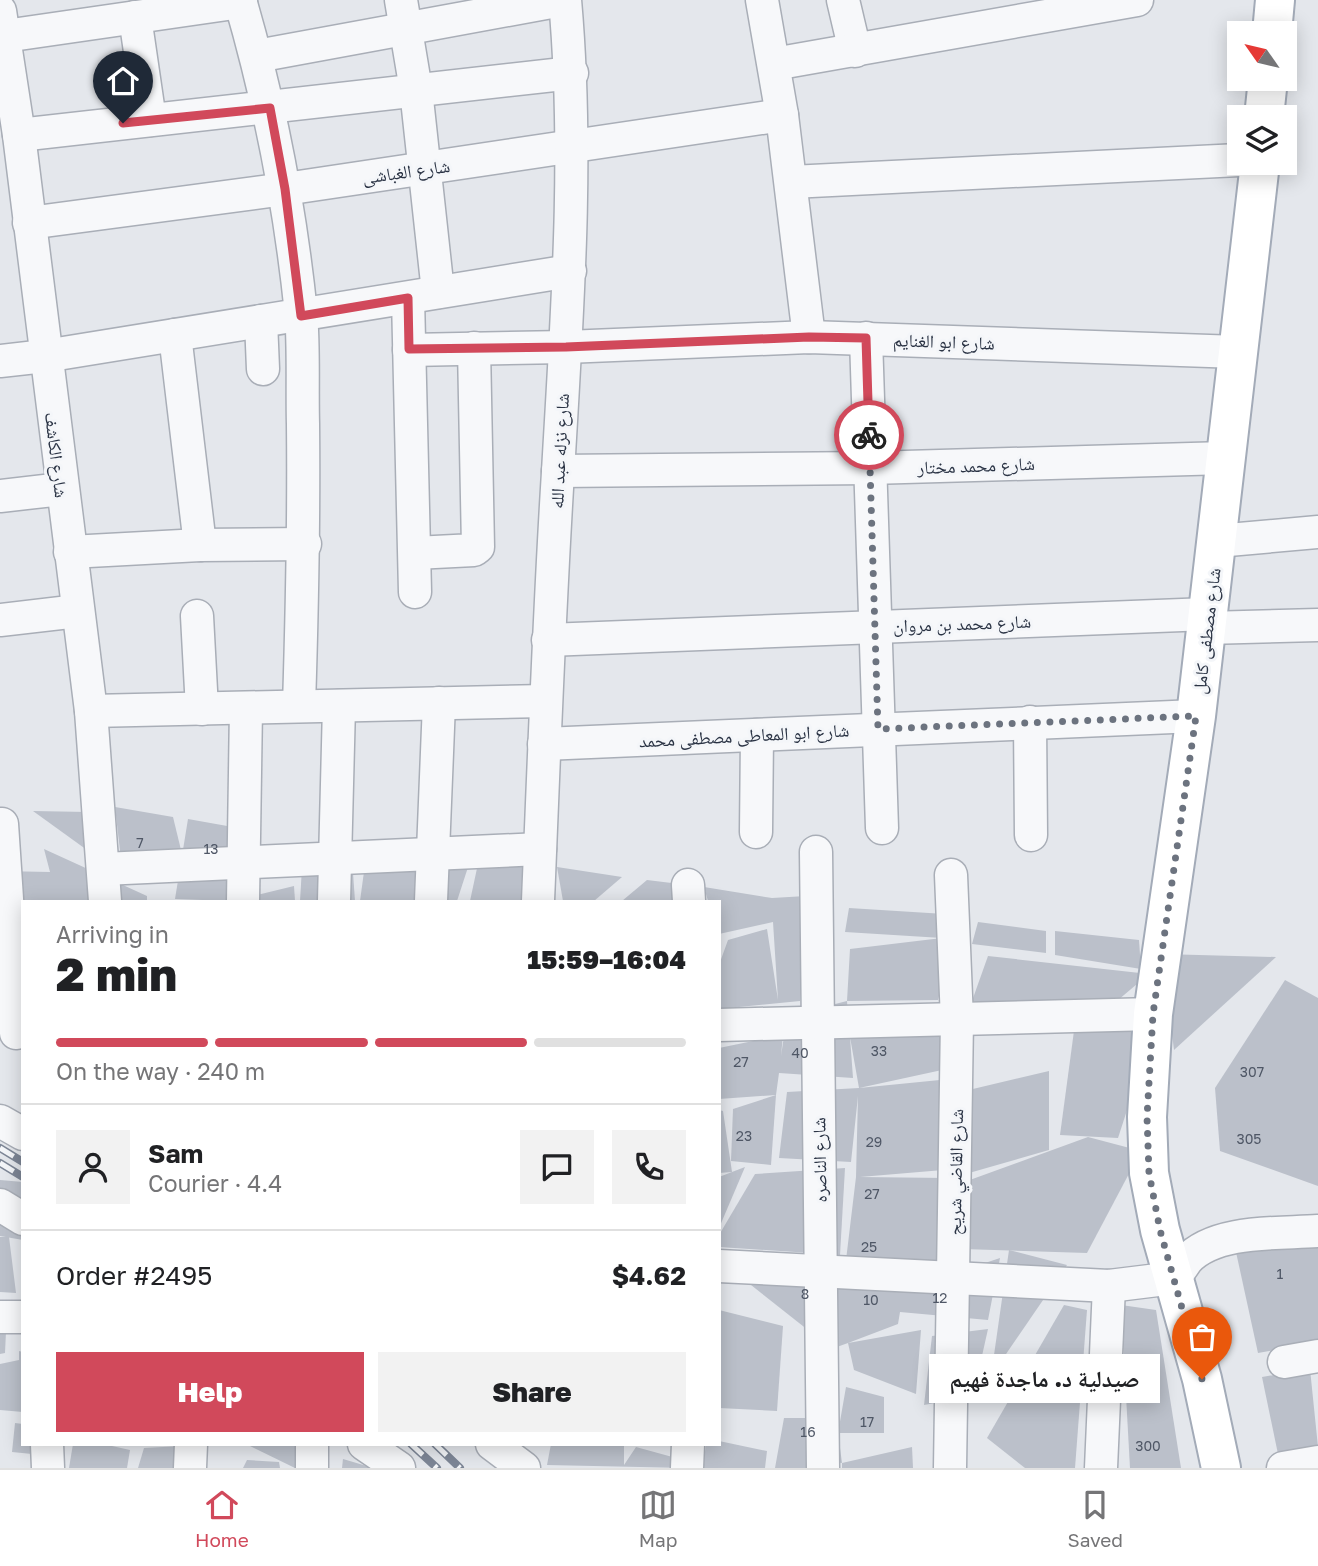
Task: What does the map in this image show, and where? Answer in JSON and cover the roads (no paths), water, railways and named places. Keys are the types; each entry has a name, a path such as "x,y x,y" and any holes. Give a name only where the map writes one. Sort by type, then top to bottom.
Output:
{"main road":[{"path":"1273,21 1275,0"},
{"name":"شارع مصطفى كامل","path":"1221,1468 1202,1379 1160,1230 1149,1173 1147,1117 1153,1014 1196,716 1259,175"}],"street":[{"path":"257,56 404,14 564,0"},
{"name":"شارع نزله عبد الله","path":"538,900 548,640 570,271 572,73 564,0"},
{"path":"762,0 782,115 809,337"},
{"path":"843,0 855,51"},
{"path":"3,23 135,17 241,1 270,108 285,189 301,316 304,544 299,706"},
{"path":"774,64 855,51 974,14 1119,1"},
{"path":"404,14 425,169 423,295 409,349 415,592"},
{"path":"135,17 150,120"},
{"name":"شارع الكاشف","path":"3,23 19,135 19,210 45,356 91,711 106,900"},
{"path":"19,135 572,73"},
{"name":"شارع الغباشى","path":"19,210 285,189 782,115"},
{"path":"791,182 1227,161"},
{"path":"0,361 301,316 570,271"},
{"path":"261,321 263,369"},
{"path":"175,335 200,545"},
{"name":"شارع ابو الغنايم","path":"409,349 566,347 809,337 1238,352"},
{"path":"866,338 882,828"},
{"path":"415,553 477,549 474,348"},
{"name":"شارع محمد مختار","path":"558,471 870,468 1226,458"},
{"path":"0,495 62,489"},
{"path":"1217,541 1318,532"},
{"path":"70,552 200,545 304,544"},
{"path":"0,620 78,611"},
{"path":"197,616 202,709"},
{"name":"شارع محمد بن مروان","path":"548,640 875,626 1207,621 1318,625"},
{"path":"91,711 545,701"},
{"path":"431,900 439,703"},
{"path":"334,900 339,706"},
{"path":"243,900 246,708"},
{"name":"شارع ابو المعاطى مصطفى محمد","path":"544,744 1196,716"},
{"path":"1030,722 1031,835"},
{"path":"756,832 757,735"},
{"path":"2,824 13,1032"},
{"path":"103,869 540,849"},
{"name":"شارع الناصره","path":"816,852 823,1468"},
{"name":"شارع القاضي شريح","path":"950,1468 957,1020 951,875"},
{"path":"721,1025 1153,1014"},
{"path":"0,1111 21,1111"},
{"path":"0,1121 21,1133"},
{"path":"0,1205 21,1218"},
{"path":"721,1266 1109,1286 1174,1278 1189,1259 1207,1247 1234,1236 1318,1231"},
{"path":"1101,1468 1109,1286"},
{"path":"0,1317 21,1317"},
{"path":"1284,1362 1318,1356"},
{"path":"47,1446 48,1468"},
{"path":"190,1468 191,1446"},
{"path":"312,1446 312,1468"},
{"path":"367,1446 399,1468"},
{"path":"496,1446 523,1459"},
{"path":"687,1468 688,1446"},
{"path":"1283,1468 1318,1462"}],"railway":[{"path":"0,1148 21,1161"},
{"path":"0,1163 21,1176"},
{"path":"413,1446 437,1468"},
{"path":"437,1446 460,1468"}],"place":[{"name":"صيدلية د. ماجدة فهيم","path":"1202,1379"}]}
